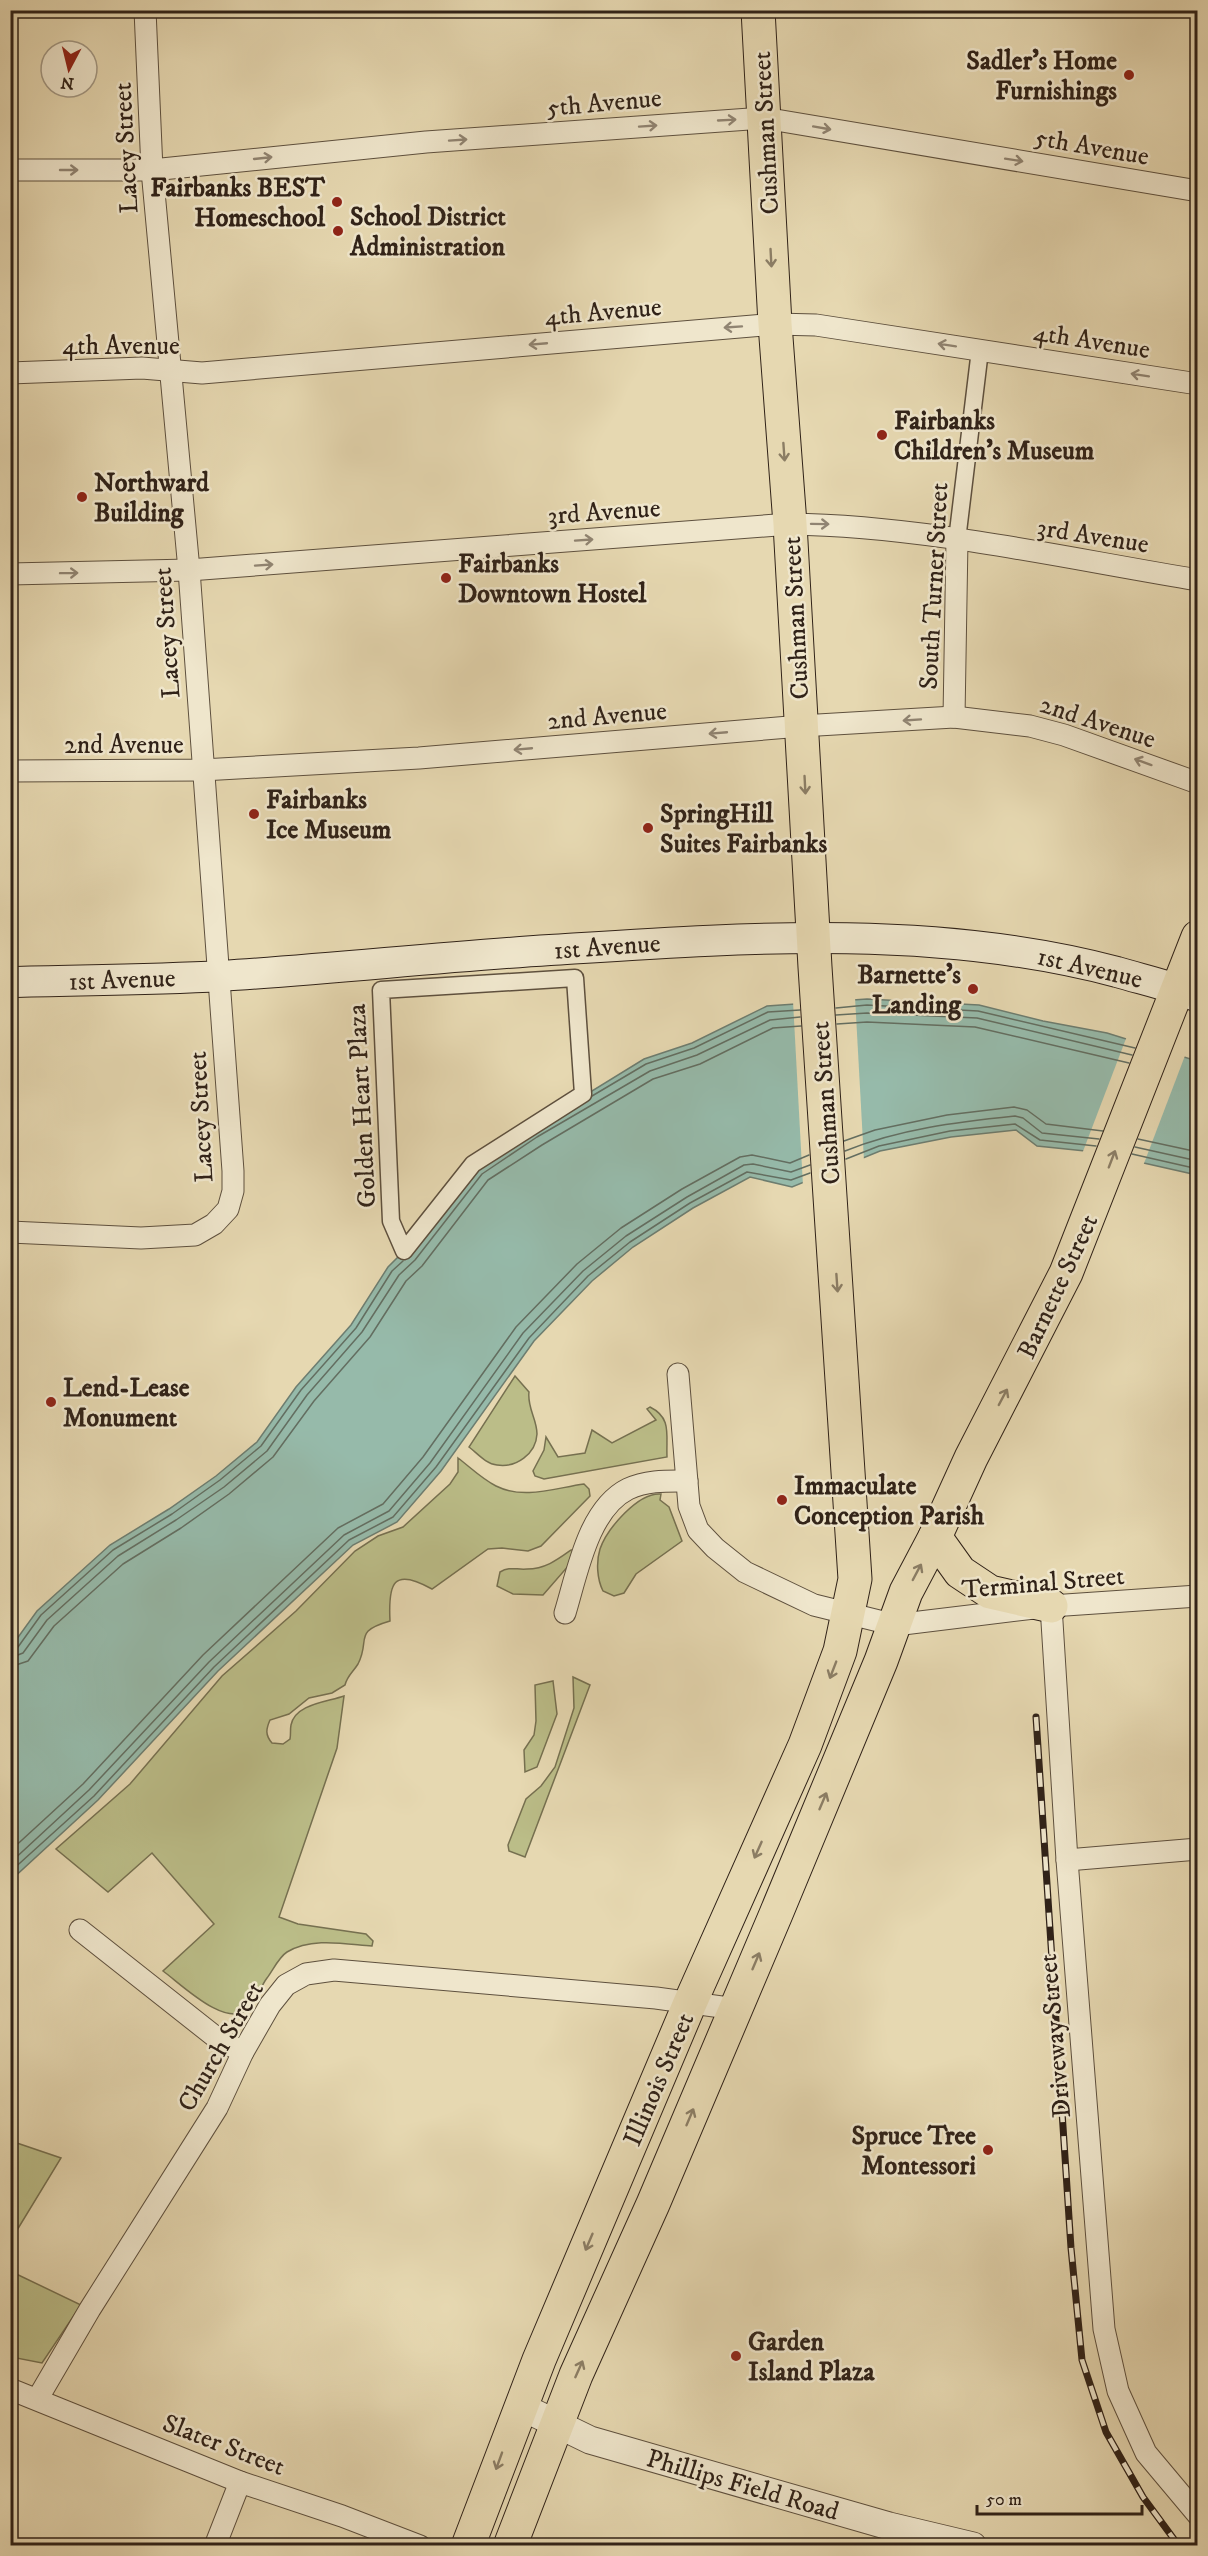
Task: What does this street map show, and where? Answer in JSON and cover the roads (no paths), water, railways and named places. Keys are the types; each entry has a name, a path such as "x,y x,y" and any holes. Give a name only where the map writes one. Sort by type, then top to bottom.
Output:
{"main road":[{"name":"Cushman Street","path":"758,10 775,324 790,524 855,1580 850,1614"},
{"name":"Barnette Street","path":"895,1625 906,1592 935,1537 970,1458 1066,1273 1161,1031 1187,992 1197,937"},
{"name":"1st Avenue","path":"10,981 218,976 668,942 815,953 921,940 998,947 1076,961 1187,992"},
{"path":"935,1537 960,1572 990,1592 1052,1606"},
{"name":"Illinois Street","path":"468,2546 520,2406 690,2003 805,1745 840,1651 850,1614"},
{"name":"Illinois Street","path":"510,2546 557,2424 736,2009 895,1625"}],"street":[{"name":"Lacey Street","path":"10,1232 141,1238 195,1234 214,1224 228,1209 232,1191 233,1171 189,570 152,170 145,10"},
{"name":"5th Avenue","path":"10,170 152,170 426,142 764,118 1197,191"},
{"name":"4th Avenue","path":"10,373 142,368 202,373 775,324 816,325 1197,384"},
{"name":"South Turner Street","path":"954,717 957,540 980,350"},
{"name":"3rd Avenue","path":"10,574 189,570 790,524 835,524 957,540 1197,580"},
{"name":"2nd Avenue","path":"10,771 202,770 419,758 801,726 954,717 1030,726 1064,735 1197,783"},
{"name":"Golden Heart Plaza","path":"575,978 583,1094 472,1164 404,1251 392,1221 381,990 575,978"},
{"path":"678,1374 690,1506 698,1530 715,1548 755,1577 814,1605 895,1625"},
{"path":"566,1613 584,1548 604,1510 628,1489 650,1482 687,1481"},
{"name":"Terminal Street","path":"895,1625 1052,1606 1197,1596"},
{"name":"Driveway Street","path":"1052,1606 1067,1860 1104,2329 1118,2391 1146,2453 1197,2515"},
{"path":"1067,1860 1197,1849"},
{"path":"80,1930 218,2039 243,2052"},
{"name":"Church Street","path":"38,2398 90,2309 217,2108 243,2052 270,2005 286,1985 306,1974 334,1970 736,2009"},
{"name":"Slater Street","path":"10,2389 38,2398 240,2481 420,2546"},
{"name":"Phillips Field Road","path":"520,2406 590,2440 889,2526 972,2546"},
{"name":"Driveway Street","path":"1146,2453 1197,2497"},
{"path":"215,2546 240,2481"}],"water":[{"path":"867,999 979,1005 1043,1021 1107,1033 1197,1061 1197,1175 1095,1152 1037,1146 1016,1130 951,1137 880,1151 792,1187 750,1177 693,1208 633,1247 592,1281 534,1341 441,1471 397,1522 353,1545 218,1671 98,1800 11,1880 11,1647 37,1611 110,1545 169,1509 216,1476 257,1442 296,1387 351,1325 388,1267 404,1251 473,1164 644,1059 692,1043 767,1006"}],"railway":[{"path":"1036,1717 1071,2248 1082,2360 1106,2432 1143,2497 1179,2546"}],"place":[{"name":"Sadler's Home Furnishings","path":"1129,75"},
{"name":"Fairbanks BEST Homeschool","path":"337,202"},
{"name":"School District Administration","path":"338,231"},
{"name":"Fairbanks Children's Museum","path":"882,435"},
{"name":"Northward Building","path":"82,497"},
{"name":"Fairbanks Downtown Hostel","path":"446,578"},
{"name":"Fairbanks Ice Museum","path":"254,814"},
{"name":"SpringHill Suites Fairbanks","path":"648,828"},
{"name":"Barnette's Landing","path":"973,989"},
{"name":"Lend-Lease Monument","path":"51,1402"},
{"name":"Immaculate Conception Parish","path":"782,1500"},
{"name":"Spruce Tree Montessori","path":"988,2150"},
{"name":"Garden Island Plaza","path":"736,2356"}]}
